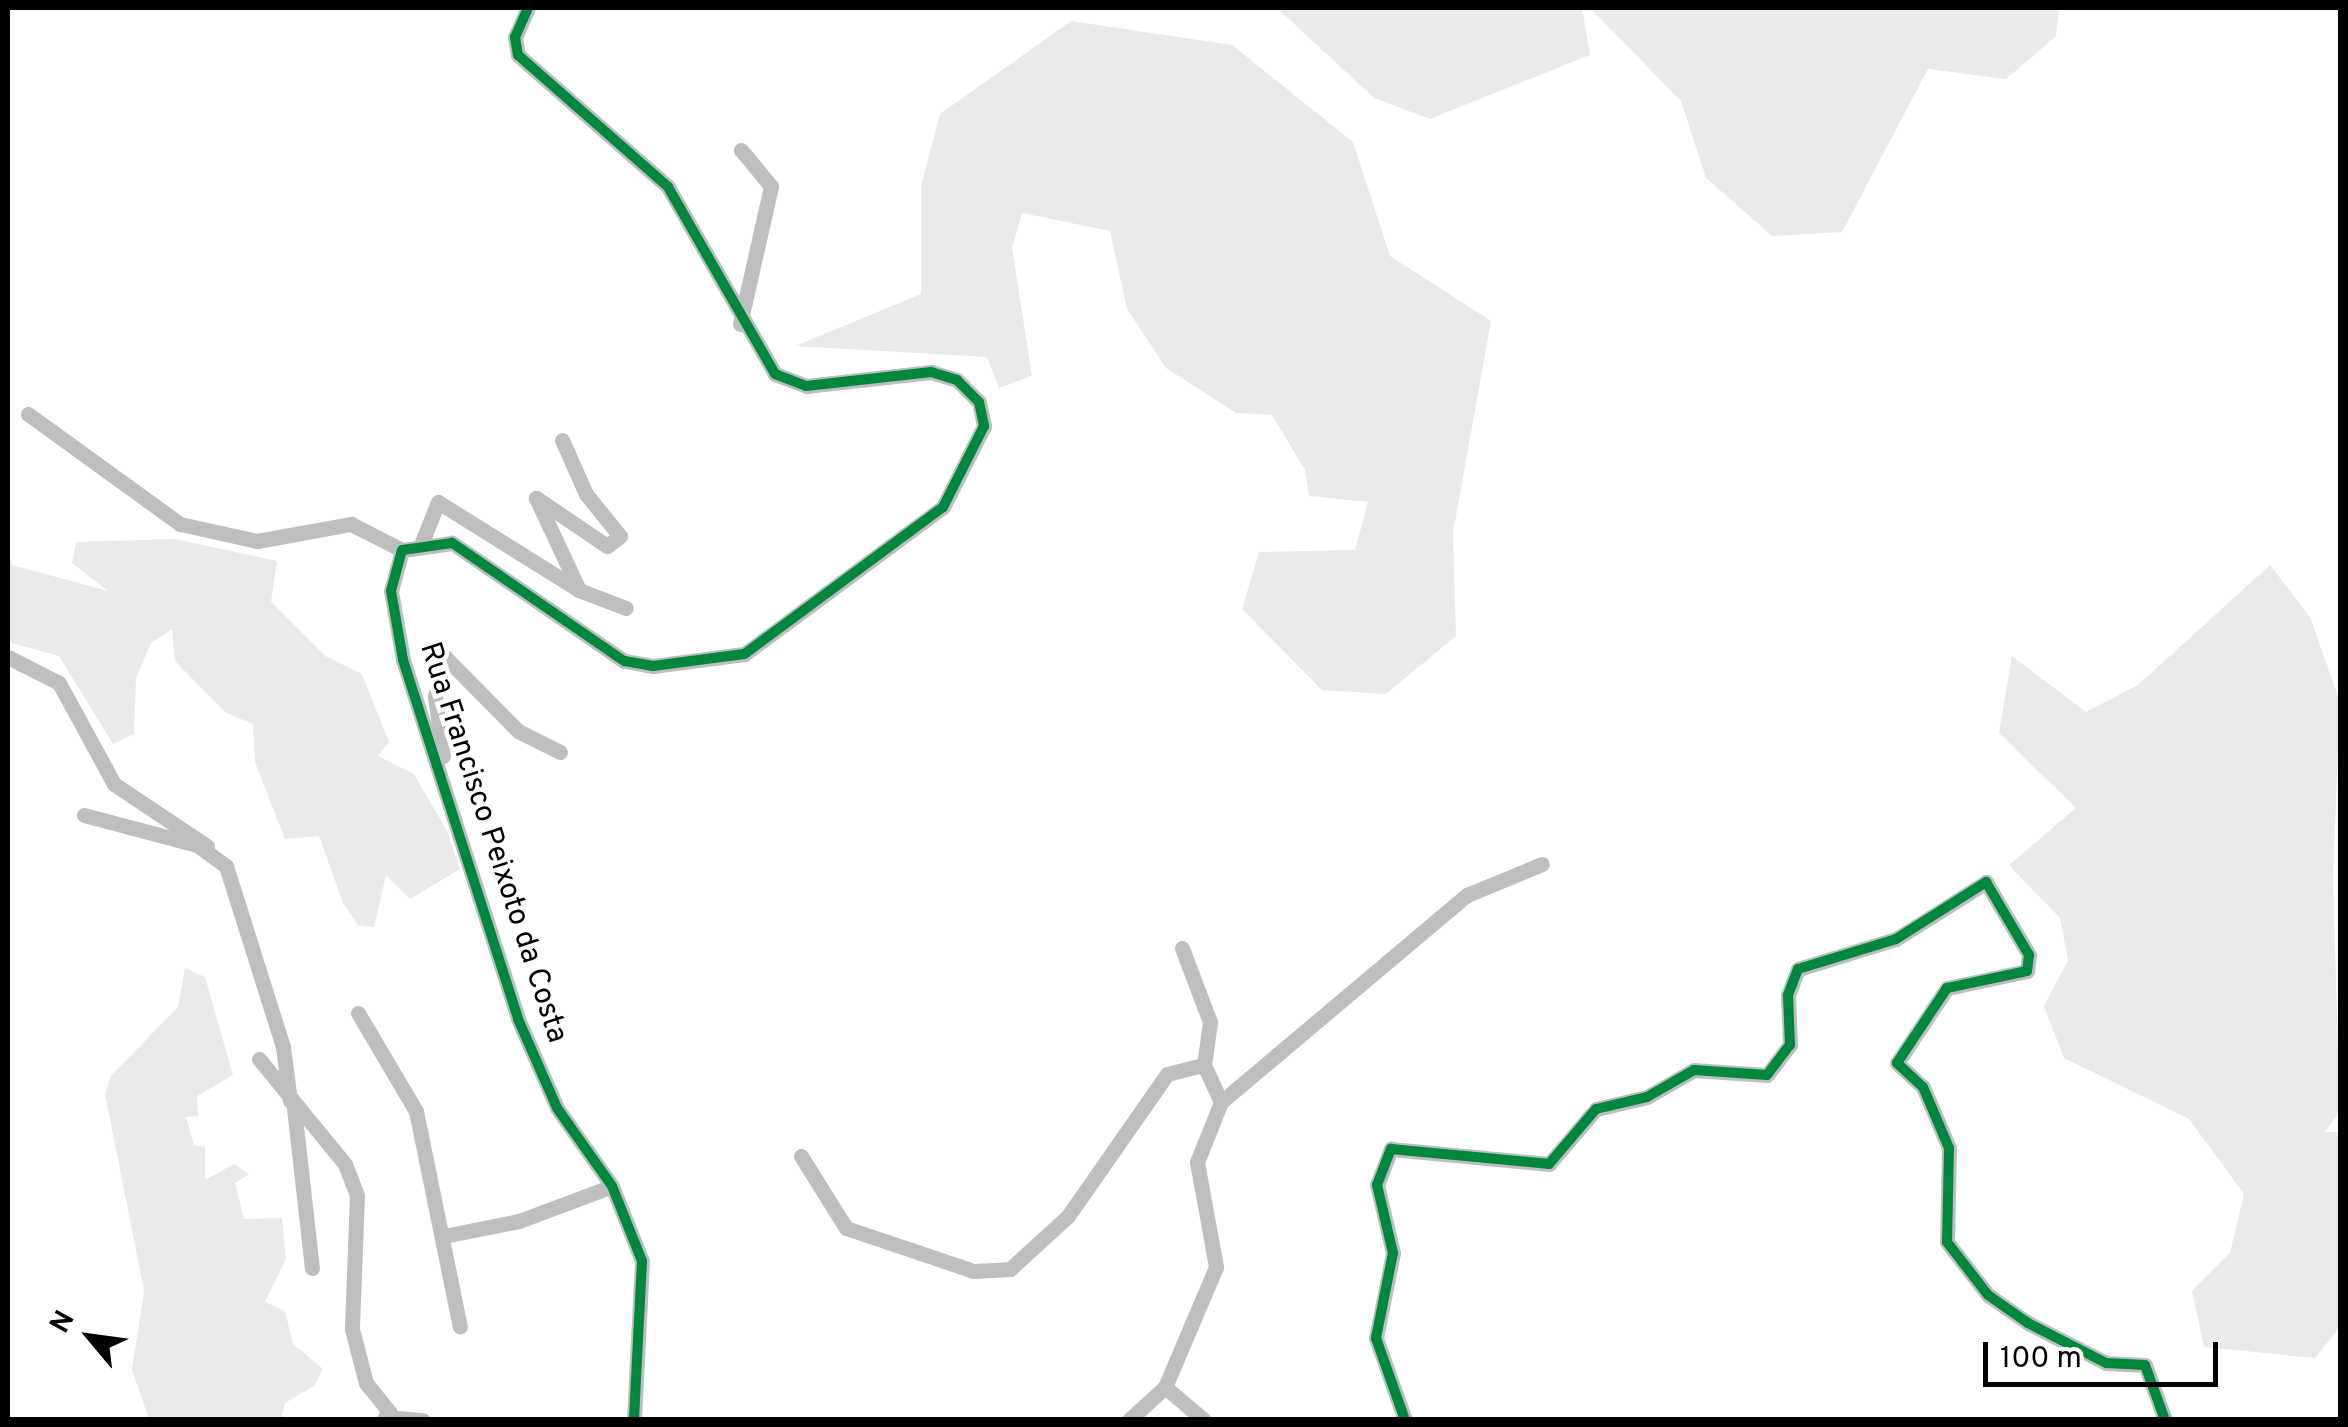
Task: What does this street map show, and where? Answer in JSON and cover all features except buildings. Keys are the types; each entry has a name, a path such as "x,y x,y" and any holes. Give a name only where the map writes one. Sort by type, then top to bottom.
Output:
{"street":[{"path":"28,414 180,524 258,542 370,526 402,550 422,542 452,543 624,661 700,663 744,654 785,632 943,508 984,426 979,402 958,380 931,372 806,386 767,366 740,324 668,188 518,55 528,8"},
{"path":"740,324 771,186 741,150"},
{"path":"562,440 586,494 620,536 607,546 536,498 578,590"},
{"path":"422,542 438,502 578,590 626,608"},
{"name":"Rua Francisco Peixoto da Costa","path":"402,550 391,591 403,660 445,780 518,1019 557,1108 612,1186 642,1261 634,1420"},
{"path":"8,657 59,684 114,784 213,852 235,886 283,1047 312,1268"},
{"path":"445,780 435,696 446,658 518,731 560,752"},
{"path":"84,816 213,852"},
{"path":"1128,1420 1165,1387 1216,1266 1197,1162 1221,1102 1467,895 1542,864"},
{"path":"1405,1420 1376,1338 1392,1253 1379,1163 1406,1145 1493,1165 1549,1164 1596,1109 1706,1068 1774,1071 1790,1045 1788,995 1798,969 1896,939 1986,882 2029,955 2027,971 1946,988 1897,1063 1924,1087 1949,1148 1947,1242 1988,1295 2028,1323 2106,1363 2145,1365 2165,1420"},
{"path":"1182,948 1210,1022 1204,1065 1221,1102"},
{"path":"358,1013 416,1111 460,1327"},
{"path":"259,1059 292,1105 345,1164 358,1196 352,1329 366,1383 386,1416 423,1420"},
{"path":"802,1156 846,1228 974,1271 1010,1269 1068,1216 1167,1074 1204,1065"},
{"path":"444,1236 612,1186"},
{"path":"1165,1387 1204,1420"}],"shaded area":[{"path":"1277,8 1582,8 1590,55 1430,119 1374,98"},
{"path":"1590,8 2059,8 2056,36 2006,79 1928,69 1842,232 1772,236 1706,178 1681,101"},
{"path":"1071,21 1232,45 1353,142 1390,256 1491,321 1453,533 1456,636 1386,694 1322,690 1242,609 1259,552 1355,550 1368,502 1309,496 1305,470 1272,415 1236,413 1166,368 1127,309 1110,231 1022,213 1012,248 1032,376 999,388 987,357 795,346 921,294 921,186 940,114"},
{"path":"175,539 277,561 271,602 325,656 362,674 389,742 378,756 414,774 447,831 460,869 410,899 386,875 374,927 358,925 343,903 319,836 285,839 255,762 253,724 226,713 175,661 172,629 151,643 136,678 134,734 113,744 59,656 8,642 8,554 12,565 108,591 72,563 76,542"},
{"path":"2270,565 2310,617 2340,702 2333,879 2340,1111 2325,1132 2340,1132 2340,1327 2315,1358 2204,1347 2192,1291 2230,1253 2244,1194 2189,1119 2064,1058 2044,1006 2068,960 2060,918 2009,865 2076,808 1999,733 2012,656 2086,712 2138,685"},
{"path":"185,968 205,977 233,1075 197,1096 198,1116 186,1117 194,1145 205,1147 205,1180 234,1164 249,1174 235,1183 244,1219 282,1218 286,1259 265,1302 285,1311 293,1344 323,1369 314,1386 285,1403 281,1419 149,1419 132,1370 144,1291 105,1094 111,1076 178,1007"}],"cycle path":[{"path":"528,8 515,37 518,55 668,187 775,374 806,386 931,372 957,380 979,402 984,426 943,507 744,654 653,666 624,661 452,543 402,550 391,591 403,660 518,1019 557,1108 612,1186 642,1261 634,1420"},
{"path":"1405,1420 1376,1338 1393,1253 1377,1185 1391,1149 1549,1164 1596,1109 1647,1097 1694,1070 1767,1075 1790,1045 1788,995 1798,969 1896,939 1986,882 2029,955 2027,971 1947,988 1897,1063 1923,1087 1949,1148 1947,1242 1988,1295 2028,1323 2106,1363 2145,1365 2165,1420"}]}
